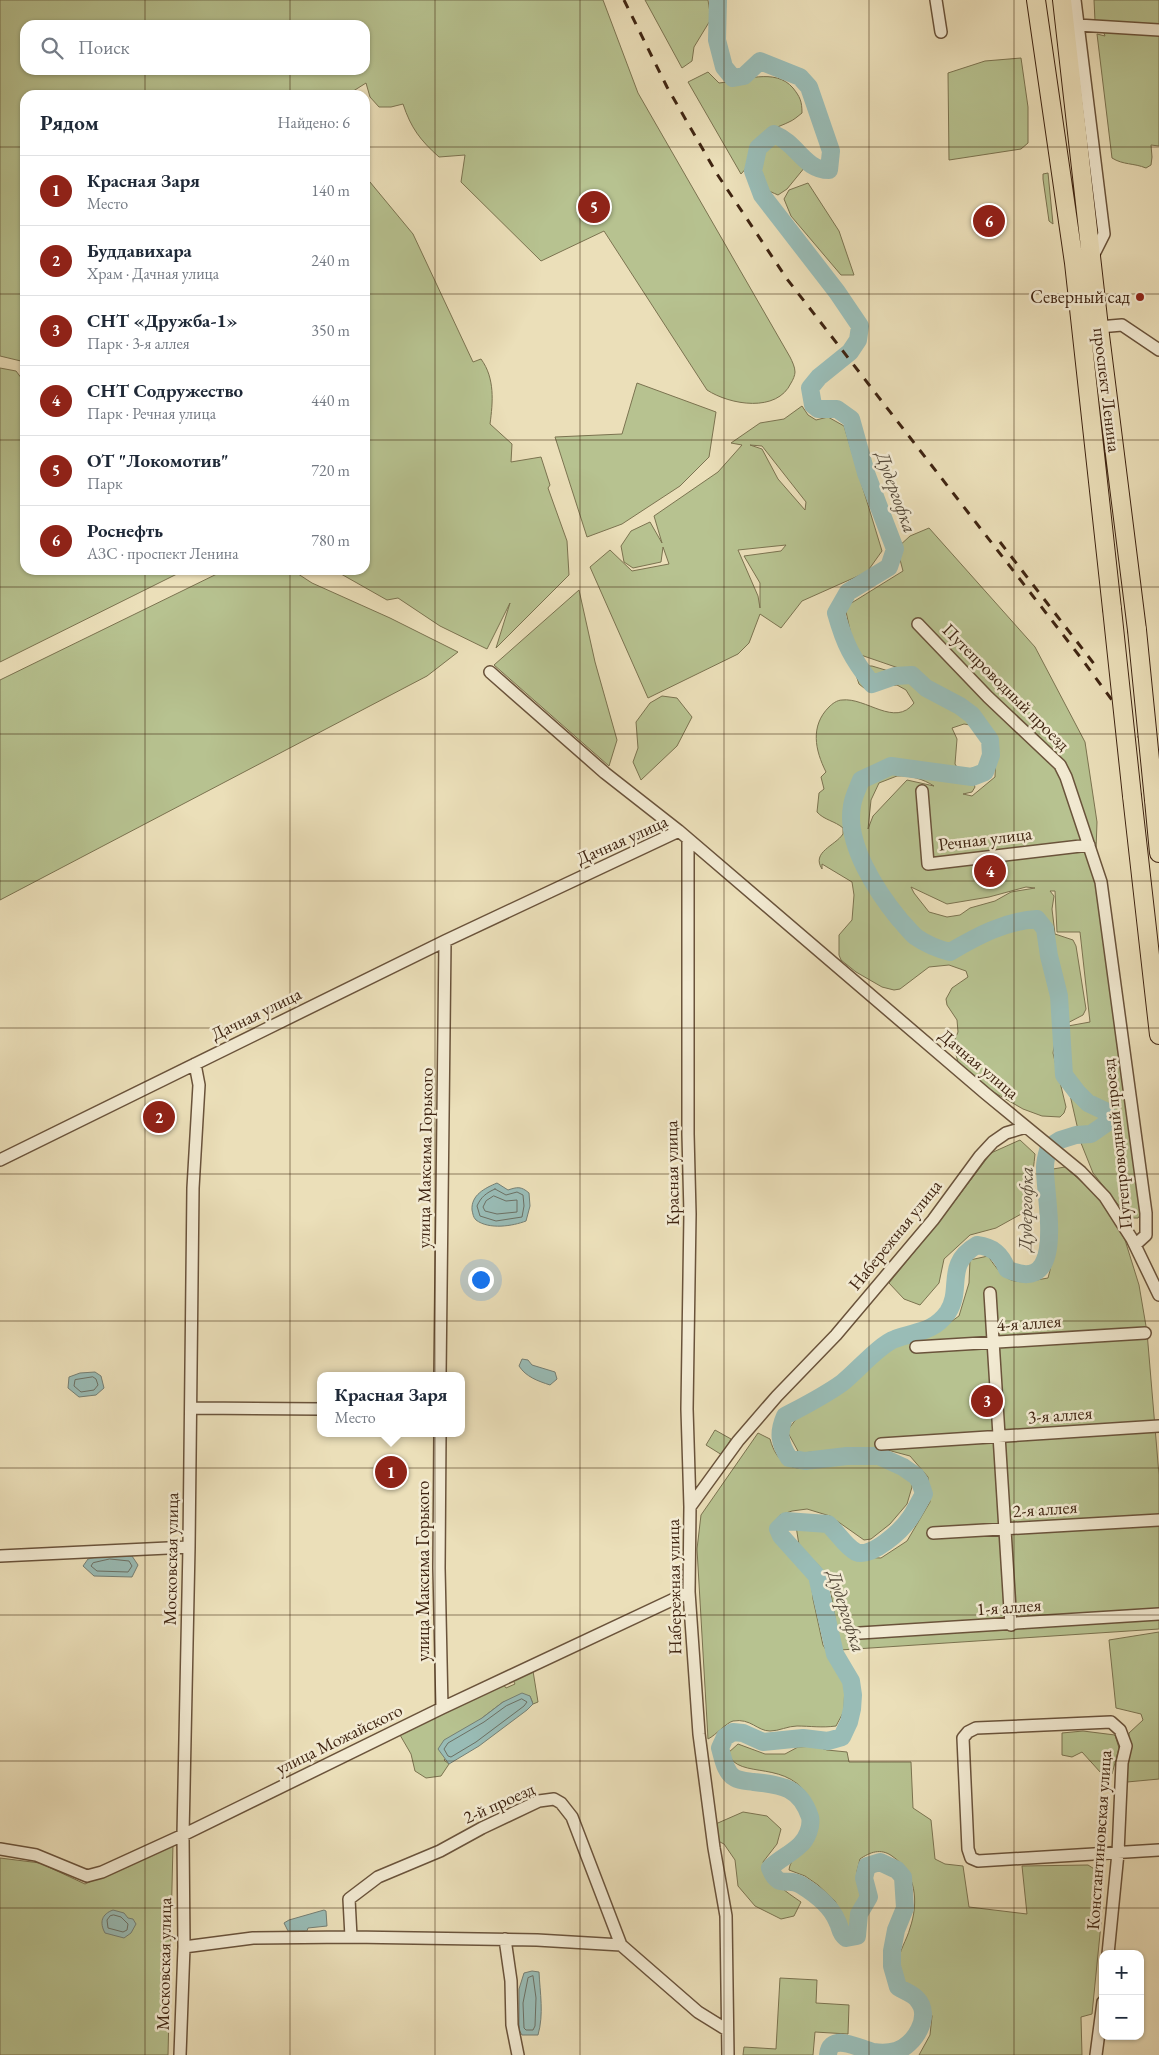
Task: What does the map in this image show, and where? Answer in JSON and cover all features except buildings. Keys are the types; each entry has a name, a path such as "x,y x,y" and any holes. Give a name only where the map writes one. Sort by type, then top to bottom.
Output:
{"highway":[{"name":"проспект Ленина","path":"1036,0 1074,263 1159,1035"},
{"name":"проспект Ленина","path":"1062,0 1098,327 1136,630 1159,853"}],"street":[{"path":"936,0 941,32"},
{"path":"1075,0 1104,234 1091,259"},
{"path":"1078,25 1159,30"},
{"path":"1098,327 1122,325 1159,350"},
{"name":"Путепроводный проезд","path":"918,624 988,697 1060,765 1066,777 1101,882 1146,1213 1146,1235 1135,1245"},
{"path":"490,672 605,772 679,830"},
{"name":"Речная улица","path":"922,791 928,864 1089,844"},
{"name":"Дачная улица","path":"0,1160 445,941 679,830 1026,1127 1082,1172 1105,1197 1135,1245 1159,1295"},
{"name":"Красная улица","path":"688,839 688,1134 690,1214 688,1409 690,1507"},
{"name":"улица Максима Горького","path":"440,1372 445,941"},
{"name":"Московская улица","path":"180,2055 184,1947 183,1835 190,1547 193,1188 198,1085 195,1064"},
{"name":"Набережная улица","path":"728,2055 726,1916 714,1848 699,1734 689,1592 690,1507 738,1440 777,1396 836,1335 933,1220 980,1156 993,1142 1006,1133 1026,1127"},
{"path":"990,1292 1011,1625"},
{"name":"4-я аллея","path":"916,1347 1145,1333"},
{"path":"191,1408 317,1409"},
{"name":"3-я аллея","path":"881,1444 1155,1426"},
{"name":"улица Максима Горького","path":"440,1437 439,1568 442,1708"},
{"name":"2-я аллея","path":"933,1533 1159,1520"},
{"path":"0,1556 190,1547"},
{"name":"улица Можайского","path":"0,1849 36,1855 87,1876 102,1872 183,1835 442,1708 689,1592"},
{"name":"1-я аллея","path":"860,1633 1011,1625 1159,1614"},
{"name":"Константиновская улица","path":"1108,1950 1118,1853 1122,1763 1126,1746 1120,1730 1111,1722 976,1728 968,1732 963,1738 968,1849 971,1858 978,1861 1118,1853"},
{"name":"2-й проезд","path":"350,1937 349,1899 378,1877 440,1851 482,1828 539,1801 554,1799 561,1802 572,1817 621,1945 698,2012 727,2030"},
{"path":"1118,1853 1159,1850"},
{"path":"184,1947 253,1938 350,1937 505,1939 621,1945"},
{"path":"505,1939 511,1981 512,2025 518,2055"},
{"path":"1096,2055 1099,2032"}],"green space":[{"path":"0,0 603,0 638,93 790,357 795,372 784,393 775,399 764,402 740,402 707,390 604,231 541,261 461,182 465,155 439,157 417,133 409,120 403,104 379,107 370,97 370,90 368,90 366,83 355,90 20,90 20,361 0,356"},
{"path":"645,0 708,0 711,19 694,47 692,61 682,68"},
{"path":"1094,0 1159,0 1159,146 1151,145 1151,165 1146,168 1120,162 1112,158 1097,34 1105,36 1100,22 1095,21"},
{"path":"1021,58 1028,107 1028,143 1021,149 949,160 948,73 985,61"},
{"path":"708,72 719,83 758,77 777,78 793,88 802,105 802,113 791,121 765,133 758,139 747,166 741,174 688,82"},
{"path":"773,142 785,146 805,167 787,189 778,195 769,191 760,182 758,169 762,156"},
{"path":"1048,173 1053,224 1049,221 1043,179 1043,174"},
{"path":"370,182 413,234 473,362 481,359 486,366 492,390 490,424 512,444 511,462 541,457 550,485 548,488 567,541 569,575 496,648 510,603 487,649 440,626 398,598 387,600 343,575 370,575"},
{"path":"808,183 839,231 854,275 841,275 791,216 784,199 789,190"},
{"path":"0,368 16,371 20,376 20,575 175,575 0,662"},
{"path":"637,383 716,412 709,457 680,486 622,524 587,537 555,437 622,434"},
{"path":"802,406 808,415 816,420 828,417 844,426 882,551 867,572 802,601 781,628 760,614 749,643 738,654 648,698 590,567 610,550 632,571 669,564 663,547 661,562 633,568 624,562 621,546 631,531 650,522 662,543 654,516 718,472 742,445 731,443 760,423 784,419","holes":["750,445 762,446 806,502 805,510 778,479 762,449","786,545 781,551 744,556 760,583 760,608 758,596 738,550"]},
{"path":"929,528 1035,647 1085,742 1097,822 1095,879 1146,1207 1138,1218 1129,1218 1093,1173 1081,1143 1065,1073 1068,1026 1090,1022 1080,932 1057,932 1055,891 1050,891 1054,896 1052,909 1055,934 1073,940 1076,946 1086,1009 1083,1015 1056,1029 1054,1035 1053,1053 1066,1107 1060,1117 1042,1116 1023,1109 990,1090 958,1062 953,1044 958,1032 957,1020 947,1005 946,999 952,988 968,977 966,971 949,965 929,967 900,989 894,990 882,987 856,972 841,960 839,955 839,935 852,920 854,895 852,882 822,864 822,869 819,863 825,850 843,834 843,828 817,812 819,793 824,789 821,777 826,772 817,747 816,738 819,722 829,707 840,700 851,700 880,710 898,713 906,710 914,703 906,690 897,685 864,688 859,684 855,672 866,666 872,666 900,675 937,694 972,719 970,725 964,724 952,728 957,739 955,764 962,775 973,782 975,787 972,792 963,794 972,796 995,777 996,748 980,719 960,702 913,673 855,653 845,607 903,571 897,548 910,536","holes":["897,776 916,778 934,786 907,780 873,816 868,829 871,800 879,783","911,887 947,904 989,897 1026,887 1035,888 1011,892 995,901 970,908 960,915 947,917 929,912"]},
{"path":"215,575 300,575 312,583 390,618 458,652 427,676 0,900 0,680"},
{"path":"579,590 595,662 617,740 609,766 494,665"},
{"path":"662,696 677,698 692,717 677,746 641,780 633,762 638,748 636,722 650,703"},
{"path":"1020,1140 1035,1154 1028,1199 1023,1213 996,1228 970,1235 944,1259 939,1283 920,1305 904,1299 889,1283 942,1218 991,1153"},
{"path":"1065,1167 1102,1200 1125,1240 1139,1285 1147,1332 1159,1475 1159,1629 840,1650 830,1587 822,1569 799,1545 796,1526 829,1532 855,1557 881,1558 907,1541 930,1502 928,1477 910,1456 880,1448 799,1453 787,1431 800,1414 842,1388 895,1346 932,1335 959,1316 969,1283 970,1260 988,1256 1001,1273 1007,1278 1019,1282 1048,1278 1054,1238 1053,1169"},
{"path":"715,1430 731,1439 722,1455 706,1445"},
{"path":"758,1433 770,1439 776,1454 785,1463 795,1467 819,1467 858,1458 880,1460 912,1477 912,1487 907,1504 890,1524 871,1539 864,1540 830,1516 807,1509 780,1515 775,1522 775,1532 789,1554 802,1564 811,1577 813,1599 823,1645 845,1681 844,1711 836,1726 794,1726 770,1731 745,1721 733,1721 708,1739 697,1549 701,1515"},
{"path":"1159,1632 1159,1779 1127,1782 1129,1733 1143,1720 1141,1714 1116,1708 1109,1640"},
{"path":"533,1671 538,1702 533,1704 530,1696 503,1702 482,1718 444,1760 449,1764 441,1776 426,1778 415,1771 411,1754 400,1735 503,1684 506,1688 515,1684 513,1680"},
{"path":"1083,1731 1115,1735 1119,1748 1112,1774 1101,1773 1082,1752 1072,1757 1062,1755 1062,1733"},
{"path":"738,1744 765,1754 785,1754 798,1747 815,1746 827,1750 847,1752 849,1762 911,1762 913,1808 931,1820 935,1859 945,1864 963,1866 969,1907 1027,1914 1022,1866 1088,1865 1099,1872 1103,1881 1101,1924 1092,2014 1081,2017 1082,2055 919,2055 930,2035 932,2016 922,1995 901,1980 898,1968 899,1955 909,1933 913,1918 915,1898 911,1879 906,1870 892,1856 884,1852 868,1854 860,1859 857,1871 861,1900 857,1907 856,1922 848,1927 835,1901 805,1876 789,1870 792,1862 807,1846 814,1835 816,1817 812,1803 802,1789 791,1779 742,1766 734,1762 728,1753"},
{"path":"743,1812 767,1816 781,1829 777,1844 763,1862 773,1880 801,1902 794,1916 781,1919 755,1906 738,1886 735,1860 724,1844 712,1838 711,1826"},
{"path":"173,1844 168,2055 0,2055 0,1858 40,1863 85,1884"},
{"path":"780,1978 817,1980 816,2003 849,2005 848,2034 815,2032 813,2055 743,2055 744,2047 776,2049"}],"water":[{"path":"497,1183 508,1190 519,1188 529,1193 530,1206 526,1221 508,1226 494,1226 481,1223 475,1219 472,1205 476,1196"},
{"path":"522,1359 528,1360 532,1365 555,1372 557,1379 550,1385 533,1378 519,1366"},
{"path":"95,1372 101,1376 104,1388 96,1395 79,1397 68,1388 69,1377 80,1373"},
{"path":"109,1554 132,1556 138,1565 132,1577 94,1576 83,1566 88,1559"},
{"path":"522,1693 530,1696 533,1704 527,1710 479,1746 449,1764 438,1749 444,1740 482,1718 503,1702"},
{"path":"113,1910 124,1913 128,1918 133,1919 136,1924 131,1933 124,1938 105,1933 103,1929 102,1922 104,1916"},
{"path":"326,1911 327,1926 308,1928 307,1931 288,1931 284,1923 289,1920"},
{"path":"539,1972 540,2027 538,2035 522,2035 519,2030 519,1989 524,1973"}],"waterway":[{"name":"Дудергофка","path":"718,0 717,40 724,67 733,78 744,76 760,61 800,77 809,87 831,151 829,170 820,169 813,166 782,138 774,134 758,148 753,171 762,195 837,292 860,326 858,340 850,352 819,377 810,388 813,405 818,409 837,409 851,419 866,473 895,549 889,567 848,592 836,613 846,643 854,659 872,684 895,676 912,675 926,688 960,706 972,715 990,740 991,755 985,772 972,777 891,766 861,780 854,796 851,821 858,851 873,882 900,920 916,937 937,948 950,952 981,935 1003,926 1037,919 1045,929 1049,956 1059,996 1064,1075 1088,1103 1105,1111 1111,1120 1091,1134 1076,1135 1060,1140 1049,1147 1045,1167 1049,1240 1046,1257 1039,1269 1026,1274 1007,1269 996,1252 988,1247 977,1245 967,1252 957,1268 952,1303 942,1319 930,1328 889,1342 875,1352 842,1383 821,1397 785,1416 783,1422 781,1442 789,1458 805,1461 847,1456 879,1456 903,1467 916,1476 924,1494 912,1515 900,1529 886,1542 870,1551 862,1553 852,1549 828,1524 786,1521 778,1529 781,1536 817,1576 835,1654 851,1681 853,1695 849,1722 842,1737 828,1741 803,1738 763,1742 743,1733 733,1732 725,1737 720,1748 723,1761 729,1773 735,1778 781,1786 789,1789 801,1799 810,1817 810,1828 807,1836 803,1842 770,1868 773,1875 780,1881 801,1885 822,1900 831,1910 841,1932 846,1938 857,1936 859,1914 869,1897 864,1878 867,1866 880,1862 897,1870 903,1877 905,1908 896,1930 892,1951 892,1966 898,1987 915,1997 921,2006 923,2014 919,2030 909,2043 896,2051 873,2052 854,2045 840,2043 834,2044 830,2048 828,2055"}],"railway":[{"path":"624,0 667,87 717,174 787,279 1081,658 1159,764"},
{"path":"1000,542 1098,669"}],"place":[{"name":"ОТ \"Локомотив\"","path":"594,207"},
{"name":"Роснефть","path":"989,221"},
{"name":"Северный сад","path":"1140,297"},
{"name":"СНТ Содружество","path":"990,871"},
{"name":"Буддавихара","path":"159,1117"},
{"name":"СНТ «Дружба-1»","path":"987,1401"},
{"name":"Красная Заря","path":"391,1472"}]}
